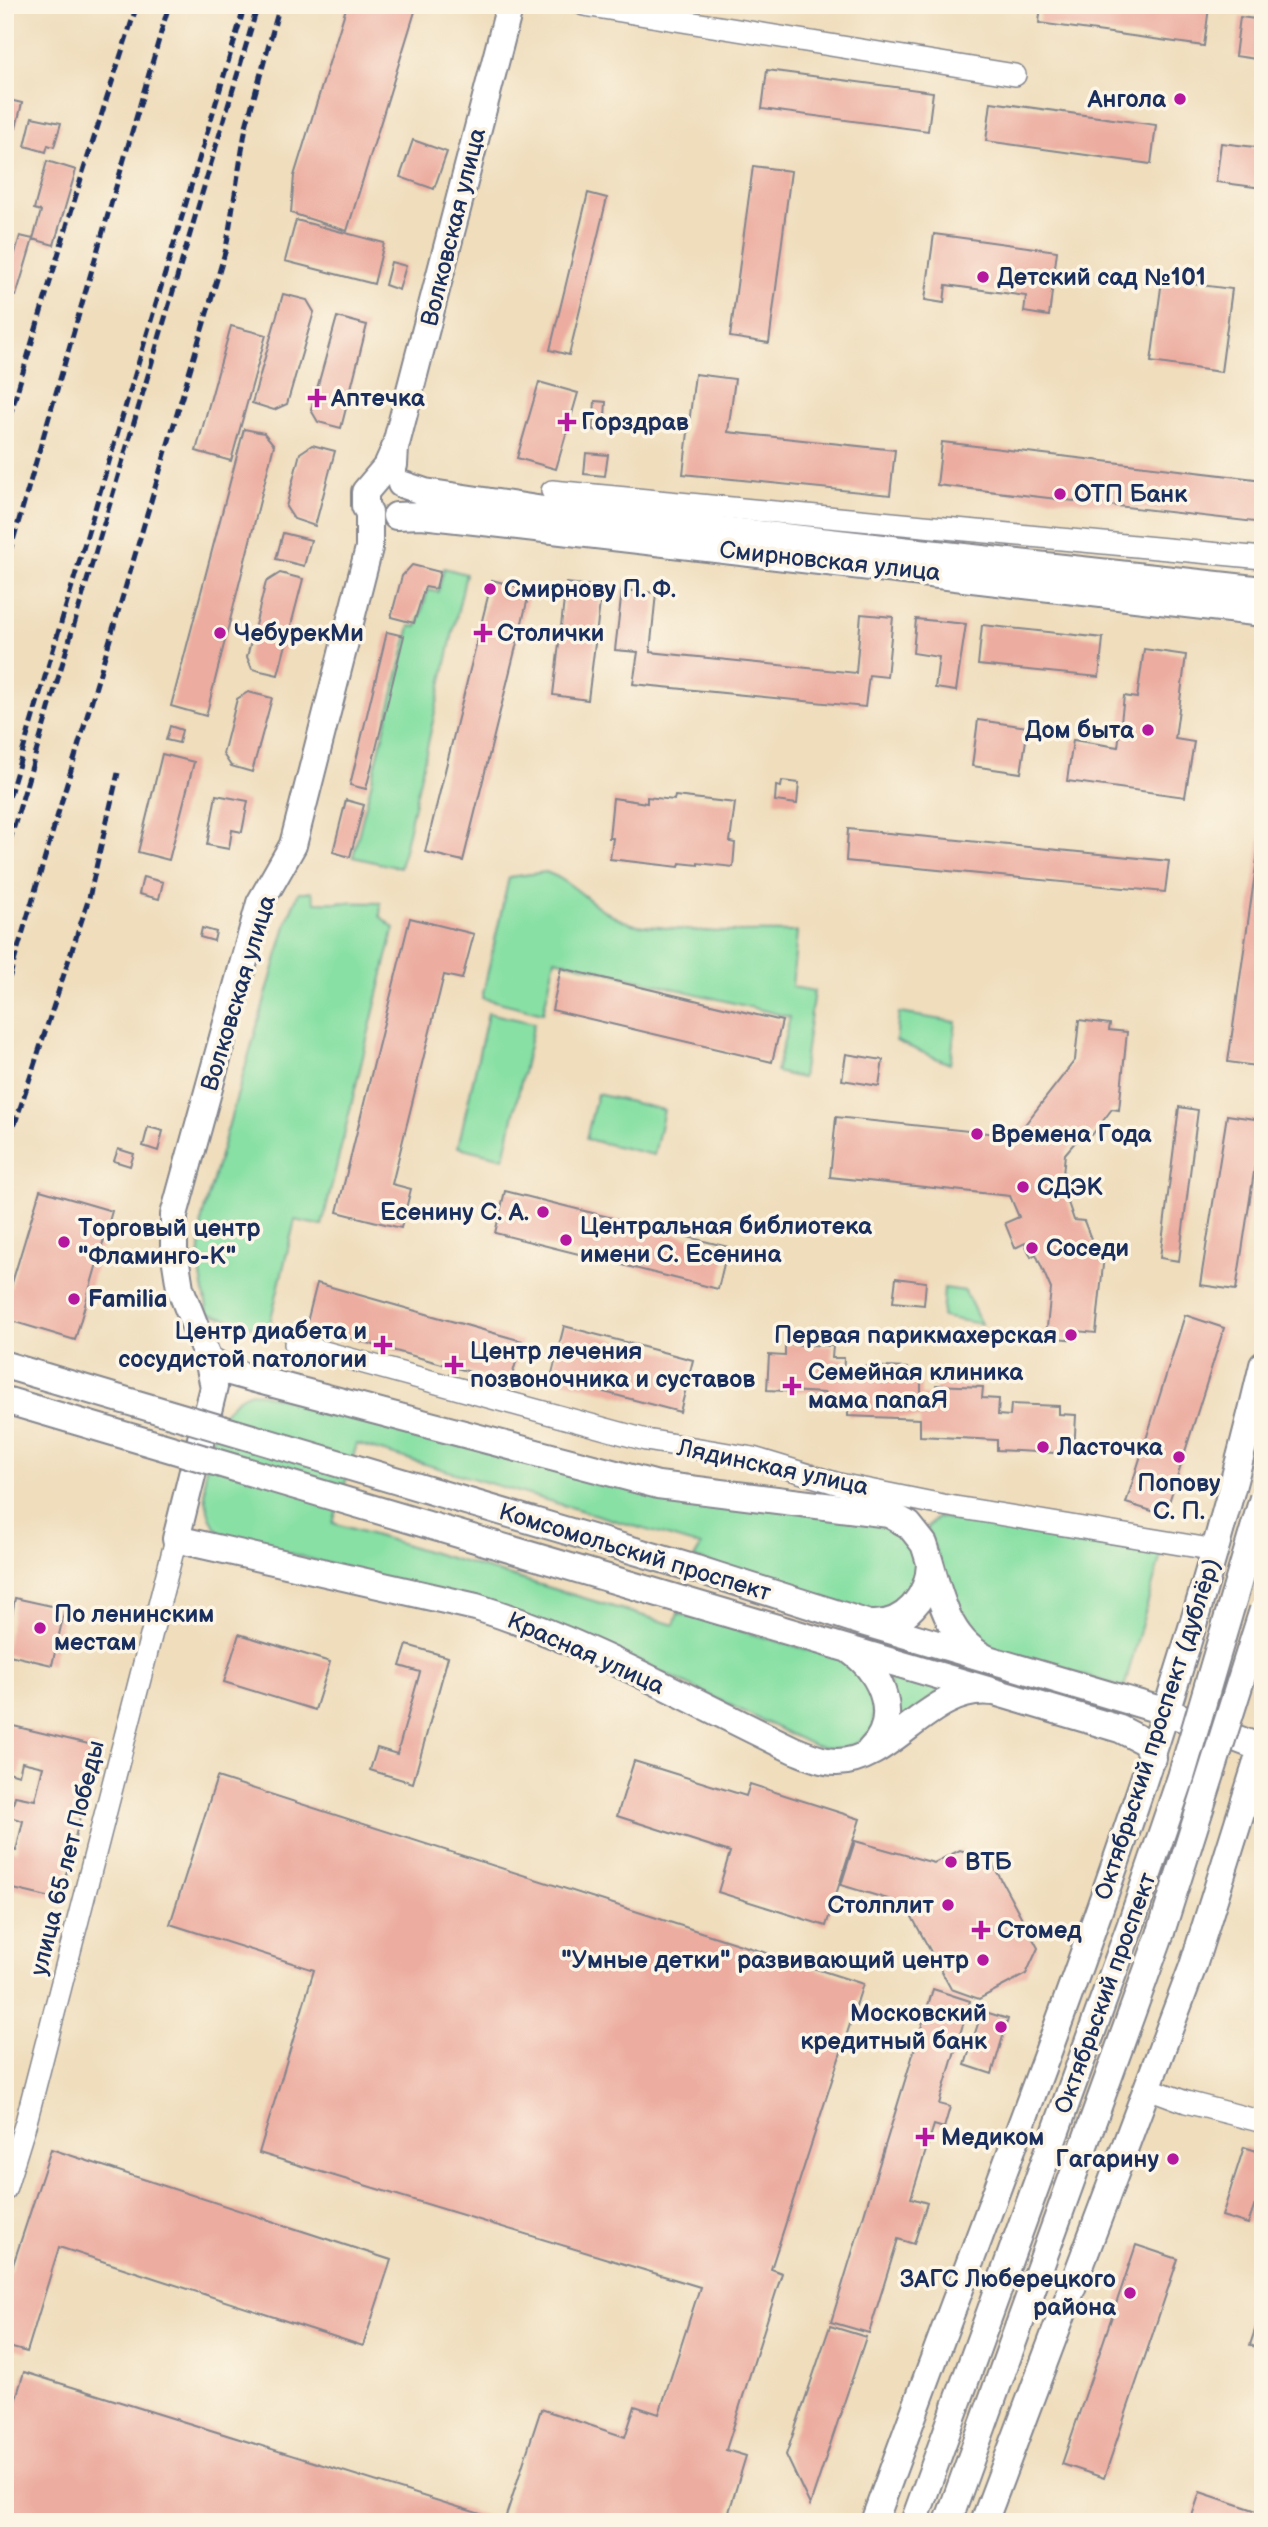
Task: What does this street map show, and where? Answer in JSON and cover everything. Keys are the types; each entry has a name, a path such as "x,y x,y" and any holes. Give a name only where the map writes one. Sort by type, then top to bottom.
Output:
{"main road":[{"name":"Волковская улица","path":"390,481 395,448 510,5"},
{"name":"Волковская улица","path":"176,1539 214,1394 208,1359 180,1287 174,1250 174,1215 260,903 293,845 369,548 385,516 405,505 405,490 390,481"},
{"name":"Волковская улица","path":"385,516 365,506 365,492 390,481"},
{"name":"Смирновская улица","path":"390,481 425,492 550,511 1263,590"},
{"name":"Смирновская улица","path":"385,516 422,515 1263,613"},
{"name":"Лядинская улица","path":"208,1359 230,1372 631,1479 715,1494 889,1514 918,1534 951,1623 971,1649 990,1660"},
{"name":"Комсомольский проспект","path":"5,1365 696,1569 866,1623 1167,1712 1262,1745"},
{"name":"Октябрьский проспект (дублёр)","path":"874,2522 1153,1758 1216,1550 1263,1365"},
{"name":"Комсомольский проспект","path":"5,1400 1120,1729 1145,1742 1153,1758"},
{"name":"Октябрьский проспект","path":"914,2522 1132,1921 1181,1777 1263,1498"},
{"name":"Красная улица","path":"176,1539 476,1607 513,1618 584,1647 794,1750 835,1762 862,1755"},
{"path":"866,1623 892,1620 918,1602 928,1584 930,1563"},
{"name":"Октябрьский проспект","path":"948,2522 1161,1932 1263,1610"},
{"path":"842,1648 859,1657 873,1672 887,1704 882,1733 875,1745 862,1755"},
{"path":"862,1755 955,1697 976,1691 992,1692"},
{"path":"984,2522 1193,1966 1262,1745"}],"street":[{"path":"584,5 1015,75"},
{"path":"552,491 1263,558"},
{"name":"Лядинская улица","path":"295,1344 646,1440 753,1458 839,1484 943,1505 1216,1550"},
{"name":"улица 65 лет Победы","path":"5,2190 30,2108 176,1539"},
{"path":"1148,2088 1186,2102 1263,2122"}],"green space":[{"path":"444,568 466,574 400,868 353,857 410,626 417,627 428,590 438,592"},
{"path":"546,872 568,883 616,918 633,924 699,931 797,932 792,987 814,991 802,1078 776,1072 790,1017 555,959 543,1013 482,998 509,877"},
{"path":"299,892 312,892 315,902 381,903 380,916 394,928 322,1226 295,1220 268,1331 208,1313 199,1265 202,1218 289,915"},
{"path":"488,1013 534,1023 504,1158 458,1147"},
{"path":"899,1013 956,1022 950,1064 896,1041"},
{"path":"597,1094 664,1110 654,1155 586,1139"},
{"path":"944,1288 965,1291 981,1324 942,1317"},
{"path":"252,1392 885,1524 910,1541 920,1565 904,1599 891,1608 870,1612 694,1558 701,1546 357,1444 333,1523 674,1625 678,1613 841,1659 872,1686 874,1729 860,1741 847,1747 832,1749 815,1746 589,1637 221,1534 211,1519 206,1500 208,1456 214,1434 224,1414 236,1400"},
{"path":"937,1517 1162,1551 1124,1688 987,1646 964,1627 927,1528"},
{"path":"887,1672 942,1689 897,1724"}],"building":[{"path":"347,5 417,5 347,231 291,213 294,176"},
{"path":"947,5 974,5 973,10"},
{"path":"1041,5 1209,7 1204,46 1039,23"},
{"path":"1240,17 1263,20 1263,60 1235,56"},
{"path":"767,70 933,92 928,131 762,109"},
{"path":"5,99 22,103 16,128 5,126"},
{"path":"991,102 1156,125 1151,164 986,141"},
{"path":"32,117 61,123 54,147 48,145 46,152 25,146"},
{"path":"413,140 447,152 434,189 400,177"},
{"path":"1221,143 1263,148 1263,188 1216,182"},
{"path":"47,161 76,170 54,245 33,239 41,211 34,209"},
{"path":"753,166 791,171 769,343 730,337"},
{"path":"588,193 607,198 569,355 550,350"},
{"path":"296,220 384,243 374,284 285,261"},
{"path":"934,234 1057,251 1049,316 1024,312 1026,296 946,285 944,303 925,300"},
{"path":"20,236 33,239 16,296 5,293 5,287"},
{"path":"391,262 406,266 399,290 385,285"},
{"path":"1162,280 1232,289 1221,372 1151,362"},
{"path":"283,294 307,300 314,312 287,404 274,410 252,403"},
{"path":"337,317 367,325 341,428 318,422 311,410"},
{"path":"231,326 266,335 231,461 196,451"},
{"path":"695,374 735,379 728,432 895,450 890,495 683,474"},
{"path":"539,382 578,393 556,469 517,458"},
{"path":"595,401 606,402 604,431 593,430"},
{"path":"244,429 264,433 274,445 206,716 171,706"},
{"path":"942,442 1263,480 1263,523 937,485"},
{"path":"312,445 335,451 315,526 294,519 286,507 300,453"},
{"path":"586,453 608,455 605,476 584,474"},
{"path":"283,533 311,540 304,566 276,559"},
{"path":"412,565 440,572 436,589 425,587 414,623 391,617 402,576"},
{"path":"280,573 303,579 278,675 252,669 247,657 266,582"},
{"path":"492,580 530,590 463,861 425,852"},
{"path":"566,583 602,587 588,700 553,695"},
{"path":"622,590 656,593 650,652 856,673 861,614 893,617 887,677 869,675 865,707 633,684 638,652 615,650"},
{"path":"916,619 966,624 956,691 935,688 939,657 913,653"},
{"path":"982,625 1103,638 1099,677 978,665"},
{"path":"387,632 404,636 366,789 350,785"},
{"name":"Дом быта","path":"1144,649 1186,655 1175,739 1194,742 1185,797 1067,781 1073,740 1118,747 1124,696 1137,698"},
{"path":"248,692 272,698 252,772 231,766 223,754 237,699"},
{"path":"978,720 1028,727 1021,773 972,766"},
{"path":"170,726 182,730 179,743 166,740"},
{"path":"162,754 194,762 169,860 138,852"},
{"path":"782,781 799,783 797,804 775,801 776,786 781,787"},
{"path":"216,795 248,801 242,832 232,830 229,849 207,845"},
{"path":"675,796 735,803 730,842 735,843 733,867 680,863 679,867 610,859 613,798 647,803 647,797 674,800"},
{"path":"346,800 364,805 350,857 333,852"},
{"path":"848,829 1169,861 1165,892 846,861"},
{"path":"1261,831 1263,832 1263,1067 1228,1062"},
{"path":"143,877 163,882 159,899 139,894"},
{"path":"410,918 474,934 462,979 444,975 392,1184 411,1189 401,1228 337,1212"},
{"path":"202,928 216,932 214,941 200,937"},
{"path":"561,968 782,1021 772,1062 552,1010"},
{"path":"1079,1020 1110,1024 1109,1030 1127,1032 1119,1110 1112,1109 1092,1135 1082,1134 1065,1154 1062,1185 1074,1220 1084,1221 1097,1254 1104,1255 1096,1333 1077,1331 1076,1340 1046,1337 1051,1289 1036,1254 1031,1257 1025,1243 1015,1248 1005,1223 1019,1217 1010,1196 830,1177 836,1117 1016,1136 1075,1060"},
{"path":"846,1054 883,1060 879,1086 842,1080"},
{"path":"1179,1107 1198,1110 1179,1261 1160,1258"},
{"path":"1227,1115 1262,1120 1236,1290 1200,1285"},
{"path":"148,1127 163,1131 158,1151 143,1146"},
{"path":"118,1149 134,1154 130,1166 114,1161"},
{"name":"Торговый центр \"Фламинго-К\"","path":"40,1190 112,1211 75,1340 5,1319 5,1306"},
{"path":"505,1191 728,1247 718,1289 495,1233"},
{"path":"896,1278 926,1282 924,1305 893,1302"},
{"path":"317,1283 522,1341 510,1383 306,1326"},
{"path":"1185,1315 1224,1328 1165,1515 1126,1503"},
{"path":"564,1326 693,1360 680,1412 551,1378"},
{"path":"785,1344 833,1346 832,1358 844,1358 843,1378 860,1379 861,1366 907,1368 907,1376 921,1376 921,1395 936,1396 936,1385 983,1387 982,1398 999,1399 998,1415 1010,1416 1011,1404 1059,1406 1059,1414 1076,1415 1074,1454 997,1450 997,1440 920,1436 920,1419 848,1416 848,1404 825,1403 825,1393 767,1390 769,1355 785,1356"},
{"path":"15,1598 65,1609 52,1665 5,1654"},
{"path":"239,1634 330,1662 315,1710 224,1682"},
{"path":"407,1645 448,1657 413,1783 370,1770 377,1748 397,1754 420,1672 400,1666"},
{"path":"5,1724 97,1746 60,1900 5,1887 5,1848 16,1851 23,1821 10,1817 15,1796 35,1800 43,1767 22,1762 19,1775 5,1771"},
{"path":"634,1761 746,1796 750,1784 860,1819 826,1926 718,1892 730,1852 617,1816"},
{"path":"217,1777 863,1984 771,2269 782,2273 726,2450 746,2456 729,2512 758,2522 504,2522 541,2409 625,2437 635,2406 659,2414 700,2287 259,2153 314,1970 170,1924"},
{"path":"855,1841 934,1863 960,1850 990,1859 1038,1948 1026,1974 979,1999 951,1989 905,1904 841,1885"},
{"path":"933,1989 970,2001 939,2104 950,2107 944,2128 934,2125 911,2198 927,2203 914,2244 898,2239 869,2333 831,2322"},
{"path":"982,2011 1008,2019 992,2074 965,2065"},
{"path":"1244,2147 1263,2153 1263,2209 1254,2206 1248,2224 1222,2216"},
{"path":"51,2149 391,2260 363,2346 59,2247 27,2352 5,2346 5,2289"},
{"path":"1136,2245 1178,2259 1104,2478 1062,2464"},
{"path":"1263,2309 1263,2350 1250,2345"},
{"path":"830,2326 866,2337 810,2505 786,2455"},
{"path":"24,2372 503,2522 5,2522 5,2434"},
{"path":"1200,2492 1263,2513 1263,2522 1190,2522"}],"railway":[{"path":"5,432 83,172 137,5"},
{"path":"5,568 169,5"},
{"path":"5,811 245,5"},
{"path":"5,857 258,5"},
{"path":"5,992 226,249 246,126 280,5"},
{"path":"5,1154 89,898 118,773"}],"place":[{"name":"Ангола","path":"1180,99"},
{"name":"Детский сад №101","path":"983,277"},
{"name":"Аптечка","path":"317,398"},
{"name":"Горздрав","path":"567,422"},
{"name":"ОТП Банк","path":"1060,494"},
{"name":"Смирнову П. Ф.","path":"490,589"},
{"name":"ЧебурекМи","path":"220,633"},
{"name":"Столички","path":"483,633"},
{"name":"Дом быта","path":"1148,730"},
{"name":"Времена Года","path":"977,1134"},
{"name":"СДЭК","path":"1023,1187"},
{"name":"Есенину С. А.","path":"543,1212"},
{"name":"Центральная библиотека имени С. Есенина","path":"566,1240"},
{"name":"Торговый центр \"Фламинго-К\"","path":"64,1242"},
{"name":"Соседи","path":"1032,1248"},
{"name":"Familia","path":"74,1299"},
{"name":"Первая парикмахерская","path":"1071,1335"},
{"name":"Центр диабета и сосудистой патологии","path":"383,1345"},
{"name":"Центр лечения позвоночника и суставов","path":"454,1365"},
{"name":"Семейная клиника мама папаЯ","path":"792,1386"},
{"name":"Ласточка","path":"1043,1447"},
{"name":"Попову С. П.","path":"1179,1457"},
{"name":"По ленинским местам","path":"40,1628"},
{"name":"ВТБ","path":"951,1862"},
{"name":"Столплит","path":"948,1905"},
{"name":"Стомед","path":"981,1930"},
{"name":"\"Умные детки\" развивающий центр","path":"983,1960"},
{"name":"Московский кредитный банк","path":"1001,2027"},
{"name":"Медиком","path":"925,2137"},
{"name":"Гагарину","path":"1173,2159"},
{"name":"ЗАГС Люберецкого района","path":"1130,2293"}]}
